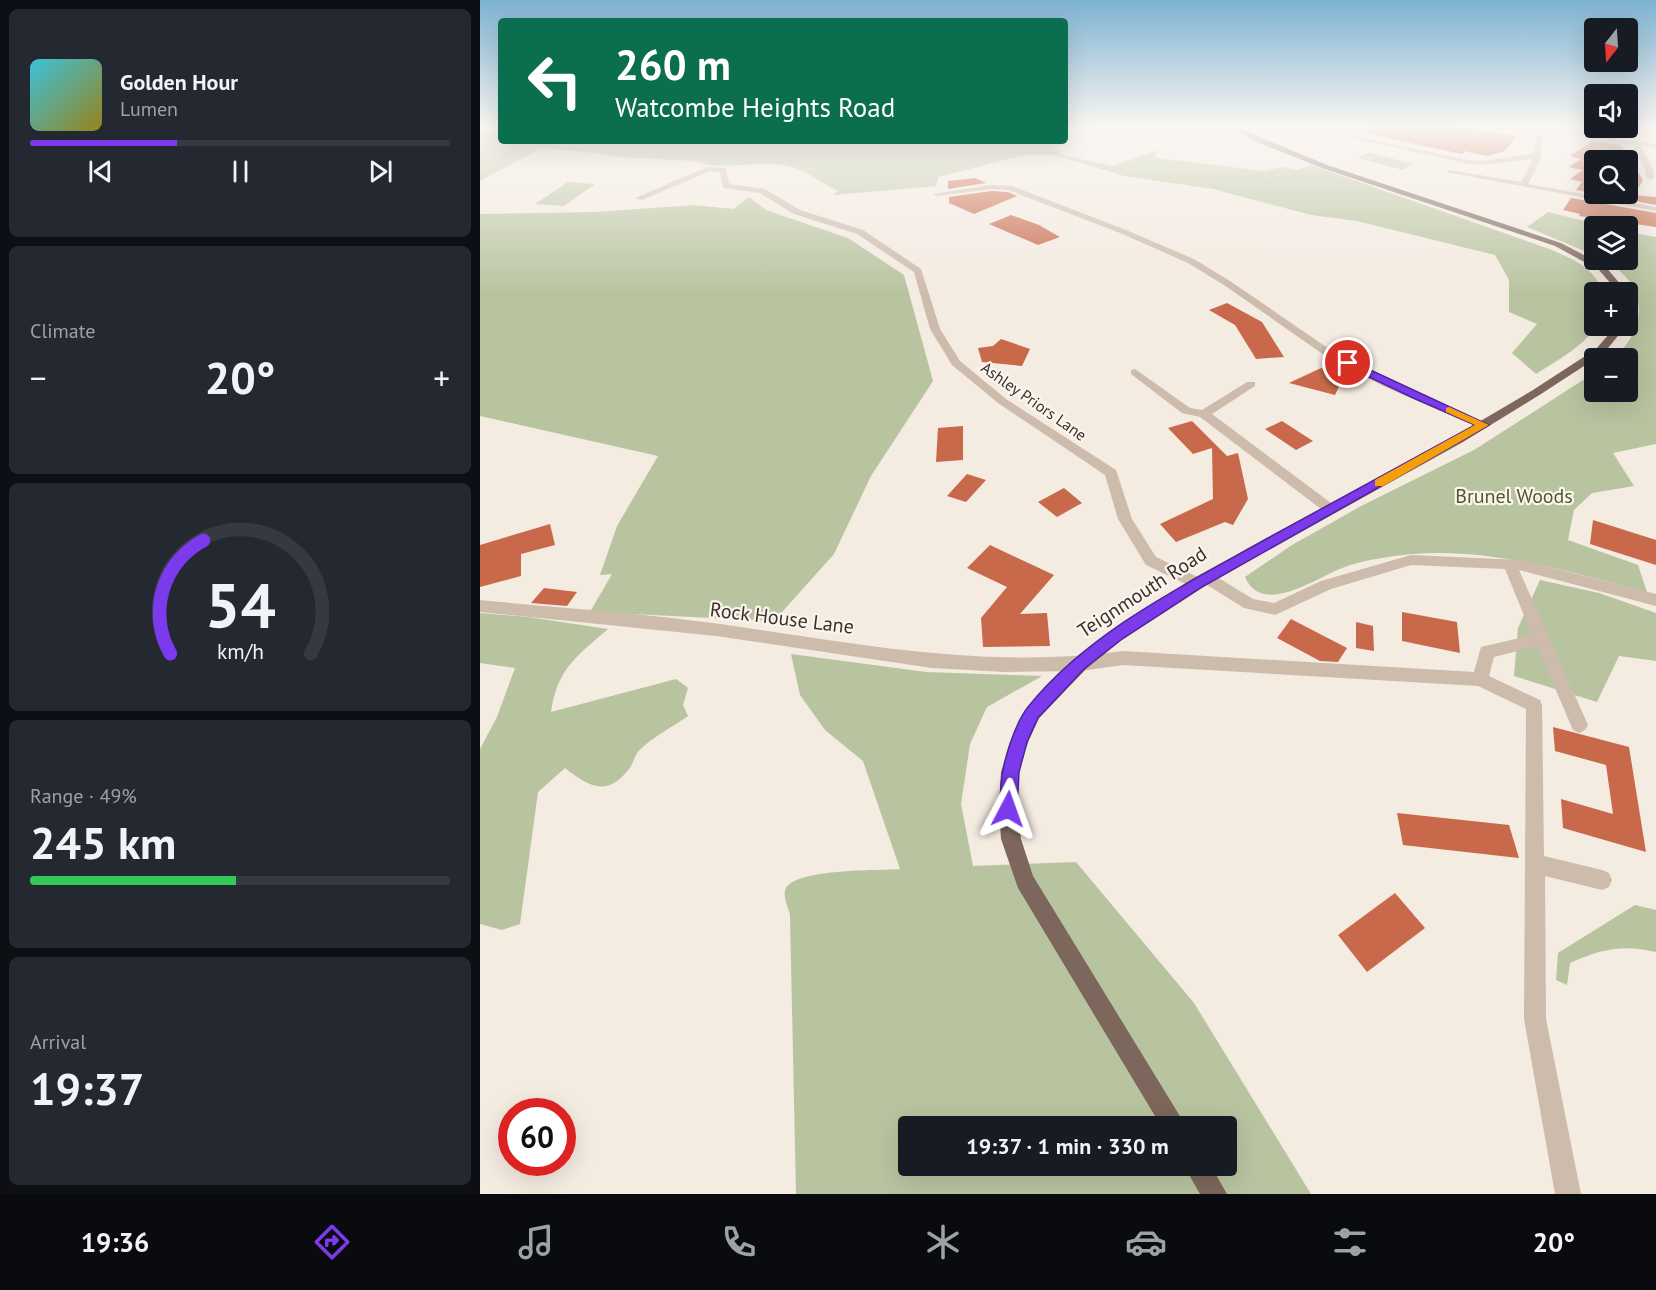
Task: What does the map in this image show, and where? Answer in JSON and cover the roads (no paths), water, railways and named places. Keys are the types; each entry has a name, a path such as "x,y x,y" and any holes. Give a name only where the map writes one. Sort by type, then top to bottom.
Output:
{"main road":[{"path":"1378,183 1560,247 1599,266 1616,282"},
{"name":"Teignmouth Road","path":"1168,1116 1025,881 1011,839 1008,809 1011,772 1019,742 1033,713 1080,664 1117,635 1202,581 1484,425 1600,351 1613,336"},
{"path":"1203,1176 1214,1194"}],"street":[{"name":"Ashley Priors Lane","path":"639,198 676,183"},
{"name":"Ashley Priors Lane","path":"725,183 726,186 762,191 797,212 860,232 918,271 935,329 956,363 1002,401 1112,473 1125,519 1151,561 1202,581"},
{"path":"1516,183 1619,204 1656,209"},
{"path":"937,194 1003,187 1052,203 1191,261 1243,293 1330,354 1414,395 1484,425"},
{"path":"1135,372 1186,411 1204,414 1330,509"},
{"path":"1204,414 1251,384"},
{"path":"1202,581 1249,604 1275,609 1326,585 1411,560 1522,565 1656,600"},
{"path":"1510,565 1579,725"},
{"name":"Rock House Lane","path":"480,606 716,630 932,661 1005,665 1080,664 1123,658 1480,680"},
{"path":"1542,639 1487,652 1480,680 1534,705 1535,1019 1568,1194"},
{"path":"1535,864 1602,880"}],"park label":[{"name":"Brunel Woods","path":"1514,496"}]}
